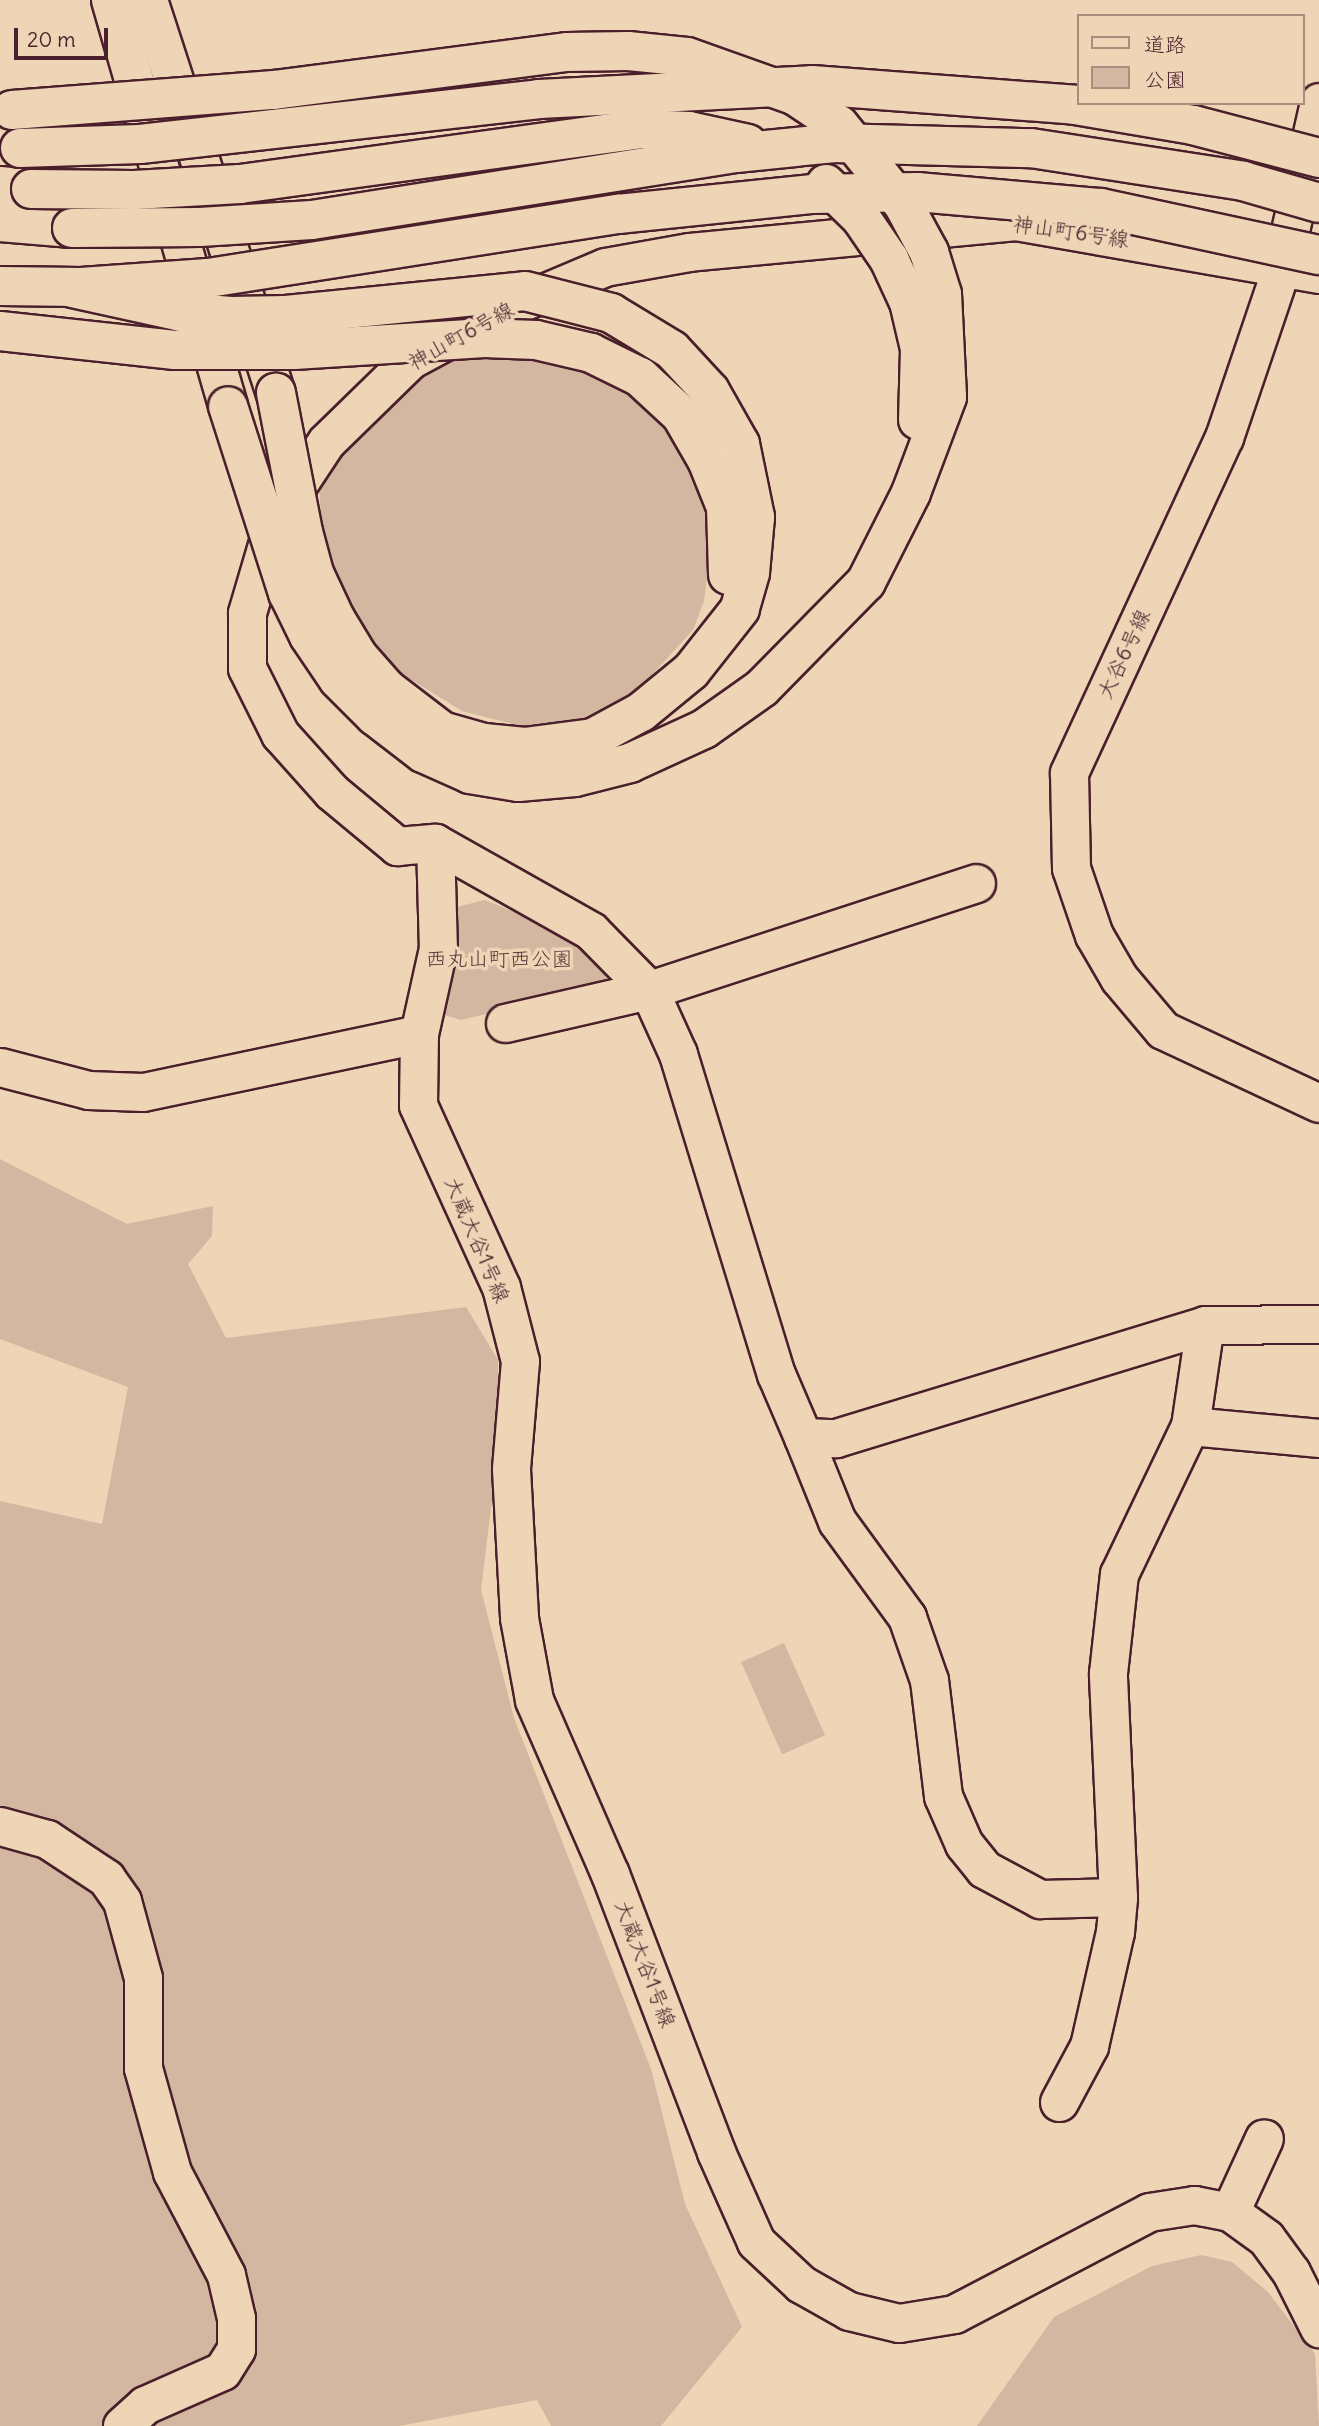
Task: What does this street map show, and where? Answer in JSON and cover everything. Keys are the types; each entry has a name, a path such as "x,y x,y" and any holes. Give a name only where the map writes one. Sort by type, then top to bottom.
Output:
{"highway":[{"path":"6,110 165,101 567,52 628,51 687,57 794,95 839,125 874,164 929,252 942,294 947,397 911,493 866,582 762,688 704,729 630,764 575,777 518,782 470,774 424,753 376,716 338,679 309,636 288,593 228,406 111,0"},
{"path":"0,270 154,307 231,316 286,314 525,291 611,313 671,350 710,391 740,444 755,517 740,609 691,671 641,712 593,738 525,747 484,743 442,731 387,689 358,656 335,618 314,573 303,532 276,393 148,0"},
{"path":"7,147 140,144 539,99 813,85 1075,105 1193,125 1319,158"},
{"path":"16,188 134,190 240,184 642,129 690,131 739,141 785,158 824,182 861,218 889,260 908,302 920,349 921,388 911,493"},
{"path":"0,222 72,228 200,227 312,220 736,153 834,143 1031,148 1243,181 1319,203"},
{"path":"0,286 208,278 631,213 813,194 904,192 1101,208 1319,255"},
{"path":"0,331 100,345 222,351 424,340 536,340 591,353 628,371 681,415 707,460 726,507 731,564 691,671"}],"street":[{"name":"大谷6号線","path":"1319,103 1282,265 1224,437 1069,773 1071,868 1094,935 1119,978 1163,1030 1319,1103"},
{"name":"神山町6号線","path":"435,844 397,846 332,792 280,734 247,668 247,613 274,521 326,442 410,360 501,311 605,267 689,252 1016,221 1282,265 1319,274"},
{"path":"435,844 591,931 649,990 678,1054 776,1374 837,1521 907,1617 929,1680 943,1796 964,1844 984,1869 1040,1899 1118,1897"},
{"path":"0,1067 88,1090 143,1092 419,1034 438,948 435,844"},
{"path":"505,1023 649,990 976,883"},
{"name":"大蔵大谷1号線","path":"419,1034 418,1105 500,1287 520,1362 511,1469 519,1618 534,1700 610,1874 716,2152 756,2242 801,2284 849,2311 899,2322 954,2314 1149,2212 1194,2205 1230,2212 1266,2238 1291,2272 1319,2328"},
{"path":"803,1437 836,1438 1205,1325 1319,1324"},
{"path":"1059,2102 1089,2046 1115,1932 1118,1897 1108,1673 1119,1574 1190,1426 1205,1325"},
{"path":"1190,1426 1319,1438"},
{"path":"0,1826 47,1839 106,1878 122,1902 143,1978 143,2068 172,2172 226,2275 236,2318 236,2349 222,2371 145,2405 122,2426"},
{"path":"1230,2212 1264,2138"}],"green space":[{"path":"516,355 577,369 619,388 659,417 696,469 712,536 704,601 693,630 639,689 591,717 528,728 462,711 399,672 348,611 324,555 318,474 432,356"},
{"name":"西丸山町西公園","path":"485,900 548,926 605,963 606,985 461,1020 441,1014 453,908"},
{"path":"0,1159 127,1224 213,1206 212,1236 188,1264 226,1338 466,1307 498,1360 498,1450 481,1590 514,1718 651,2069 685,2204 742,2327 661,2426 551,2426 537,2400 399,2426 0,2426 0,1501 102,1524 128,1387 0,1339"},
{"path":"784,1643 825,1735 782,1754 741,1662"},
{"path":"1201,2255 1232,2262 1268,2292 1315,2354 1319,2426 977,2426 1054,2317 1152,2266"}]}
